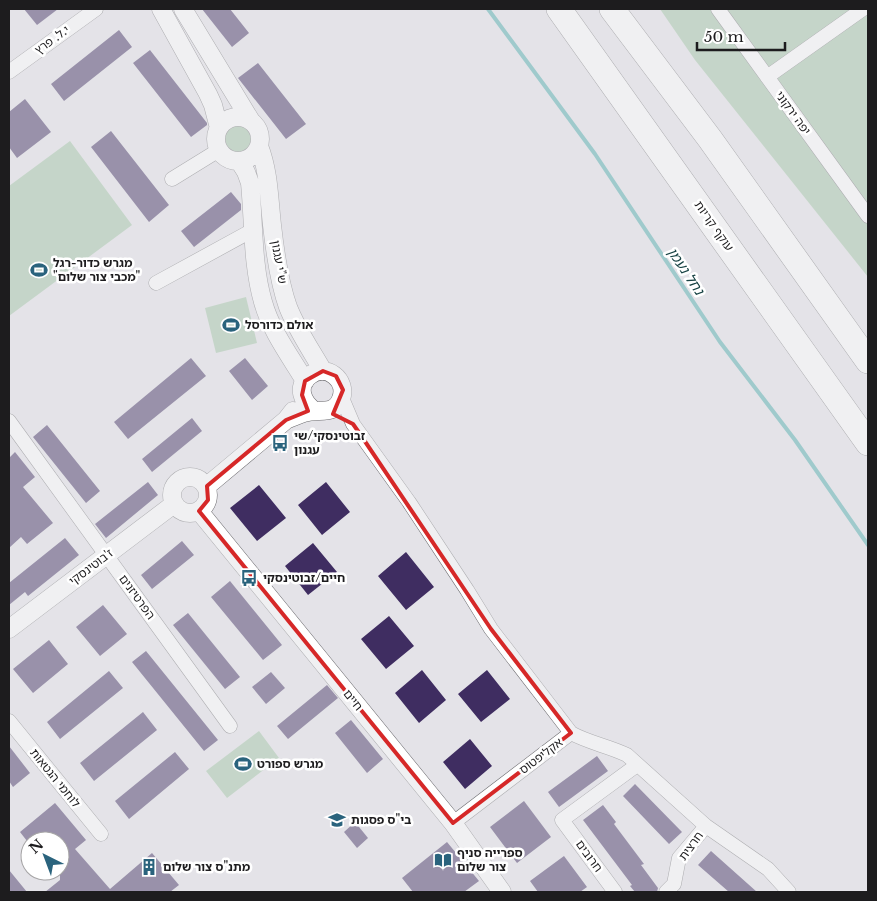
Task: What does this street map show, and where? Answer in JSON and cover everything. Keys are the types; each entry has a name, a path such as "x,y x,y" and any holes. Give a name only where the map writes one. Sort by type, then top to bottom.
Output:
{"highway":[{"name":"עוקף קריות","path":"559,9 868,443"},
{"path":"612,9 710,139 868,361"},
{"path":"632,9 710,139"}],"street":[{"name":"י.ל. פרץ","path":"9,72 96,9"},
{"path":"161,9 208,94 219,128"},
{"path":"183,9 259,132 259,146 251,157 239,161 228,158 219,150 216,143 216,135 219,128 230,118 237,117 251,121"},
{"name":"יפה ירקוני","path":"718,9 868,216"},
{"path":"767,77 863,9"},
{"name":"ש\"י עגנון","path":"259,146 267,171 274,235 288,307 302,336 323,371"},
{"path":"172,179 219,150"},
{"name":"ש\"י עגנון","path":"239,161 250,183 258,282 264,304 271,323 303,388"},
{"path":"156,283 253,230"},
{"path":"207,486 286,420 306,412 321,411 339,404 343,390 341,382 336,376 323,371 310,376 286,420"},
{"path":"303,388 304,402 353,424"},
{"path":"342,398 353,424 409,502 491,629 571,733"},
{"name":"הפרטיזנים","path":"9,421 230,726"},
{"path":"184,477 197,477 207,486 208,500 199,511 186,513 179,510 174,504 172,492 174,486 184,477"},
{"name":"ז'בוטינסקי","path":"9,628 174,504"},
{"name":"חיים","path":"199,511 453,823 502,892"},
{"name":"לוחמי הגטאות","path":"9,721 101,834"},
{"name":"אקליפטוס","path":"453,823 571,733 583,740 615,749 628,755 706,826 768,869 789,892"},
{"name":"חרובים","path":"615,892 562,820 637,765"},
{"name":"חרצית","path":"666,892 674,884 679,858 706,826"}],"highlighted area":[{"path":"323,371 336,376 343,390 333,414 353,424 491,629 571,733 453,823 199,511 208,500 207,486 286,420 308,411 302,395 305,381"}],"green space":[{"path":"660,9 868,9 868,277 695,60"},
{"path":"237,123 243,124 248,128 252,133 252,145 248,150 243,154 237,155 231,154 226,150 222,145 221,139 222,133 226,128 231,124"},
{"name":"מגרש כדור-רגל \"מכבי צור שלום\"","path":"70,141 132,225 9,316 9,186"},
{"name":"אולם כדורסל","path":"246,297 257,343 216,353 205,308"},
{"name":"מגרש ספורט","path":"259,731 279,758 227,798 206,771"}],"building":[{"path":"24,9 58,9 37,25"},
{"path":"202,9 230,9 249,33 232,47"},
{"path":"119,30 132,47 64,101 51,84"},
{"path":"150,50 207,123 207,125 191,137 133,63"},
{"path":"258,63 306,124 286,139 238,78"},
{"path":"25,99 51,132 17,158 9,147 9,112"},
{"path":"111,131 169,205 149,222 91,147"},
{"path":"231,192 241,204 241,210 194,247 181,231"},
{"path":"191,358 206,376 128,439 114,422"},
{"path":"245,358 268,386 252,400 229,371"},
{"path":"192,418 202,431 152,472 142,459"},
{"path":"47,425 100,491 86,503 33,437"},
{"path":"15,452 35,477 23,487 53,523 27,544 21,537 9,548 9,458"},
{"path":"148,482 158,495 106,538 95,524"},
{"path":"326,482 350,512 322,535 298,505"},
{"path":"259,485 286,518 257,541 230,508"},
{"path":"65,538 79,555 28,596 25,592 9,605 9,583"},
{"path":"182,541 194,555 152,589 141,575"},
{"path":"313,543 337,572 308,595 285,566"},
{"path":"406,552 434,587 406,610 378,576"},
{"path":"230,581 282,645 263,660 211,597"},
{"path":"103,605 127,634 100,656 76,627"},
{"path":"188,613 240,677 225,689 173,625"},
{"path":"389,616 414,646 386,669 361,639"},
{"path":"49,640 68,664 33,693 13,669"},
{"path":"146,651 218,740 204,751 132,662"},
{"path":"422,670 446,700 419,723 395,693"},
{"path":"487,670 510,699 481,722 458,694"},
{"path":"109,671 123,688 60,739 47,722"},
{"path":"271,672 285,688 266,704 252,687"},
{"path":"327,685 338,698 288,739 277,726"},
{"path":"143,712 157,730 94,781 80,763"},
{"path":"351,720 383,759 367,773 335,733"},
{"path":"470,739 492,766 465,789 443,762"},
{"path":"9,746 30,773 13,787 9,781"},
{"path":"175,752 189,769 129,819 115,801"},
{"path":"597,756 608,771 559,807 548,792"},
{"path":"635,784 682,832 669,844 623,796"},
{"path":"524,801 551,837 517,863 490,827"},
{"path":"55,803 86,840 75,849 110,889 152,853 179,885 170,892 45,892 59,881 70,881 70,831 21,831"},
{"path":"603,805 616,822 614,824 644,864 641,865 658,888 657,892 635,892 630,886 632,885 583,820"},
{"path":"355,822 368,838 357,848 344,832"},
{"name":"ספרייה סניף צור שלום","path":"447,842 479,881 464,892 413,892 402,878"},
{"path":"711,851 757,892 729,892 698,865"},
{"path":"564,856 587,887 580,892 538,892 530,881"},
{"path":"9,870 27,892 9,892"}],"waterway":[{"name":"נחל נעמן","path":"488,9 595,154 720,342 795,440 868,545"}],"place":[{"name":"מגרש כדור-רגל \"מכבי צור שלום\"","path":"39,270"},
{"name":"אולם כדורסל","path":"231,325"},
{"name":"זבוטינסקי/שי עגנון","path":"280,443"},
{"name":"חיים/זבוטינסקי","path":"249,578"},
{"name":"מגרש ספורט","path":"243,764"},
{"name":"בי\"ס פסגות","path":"337,820"},
{"name":"ספרייה סניף צור שלום","path":"443,860"},
{"name":"מתנ\"ס צור שלום","path":"149,867"}]}
